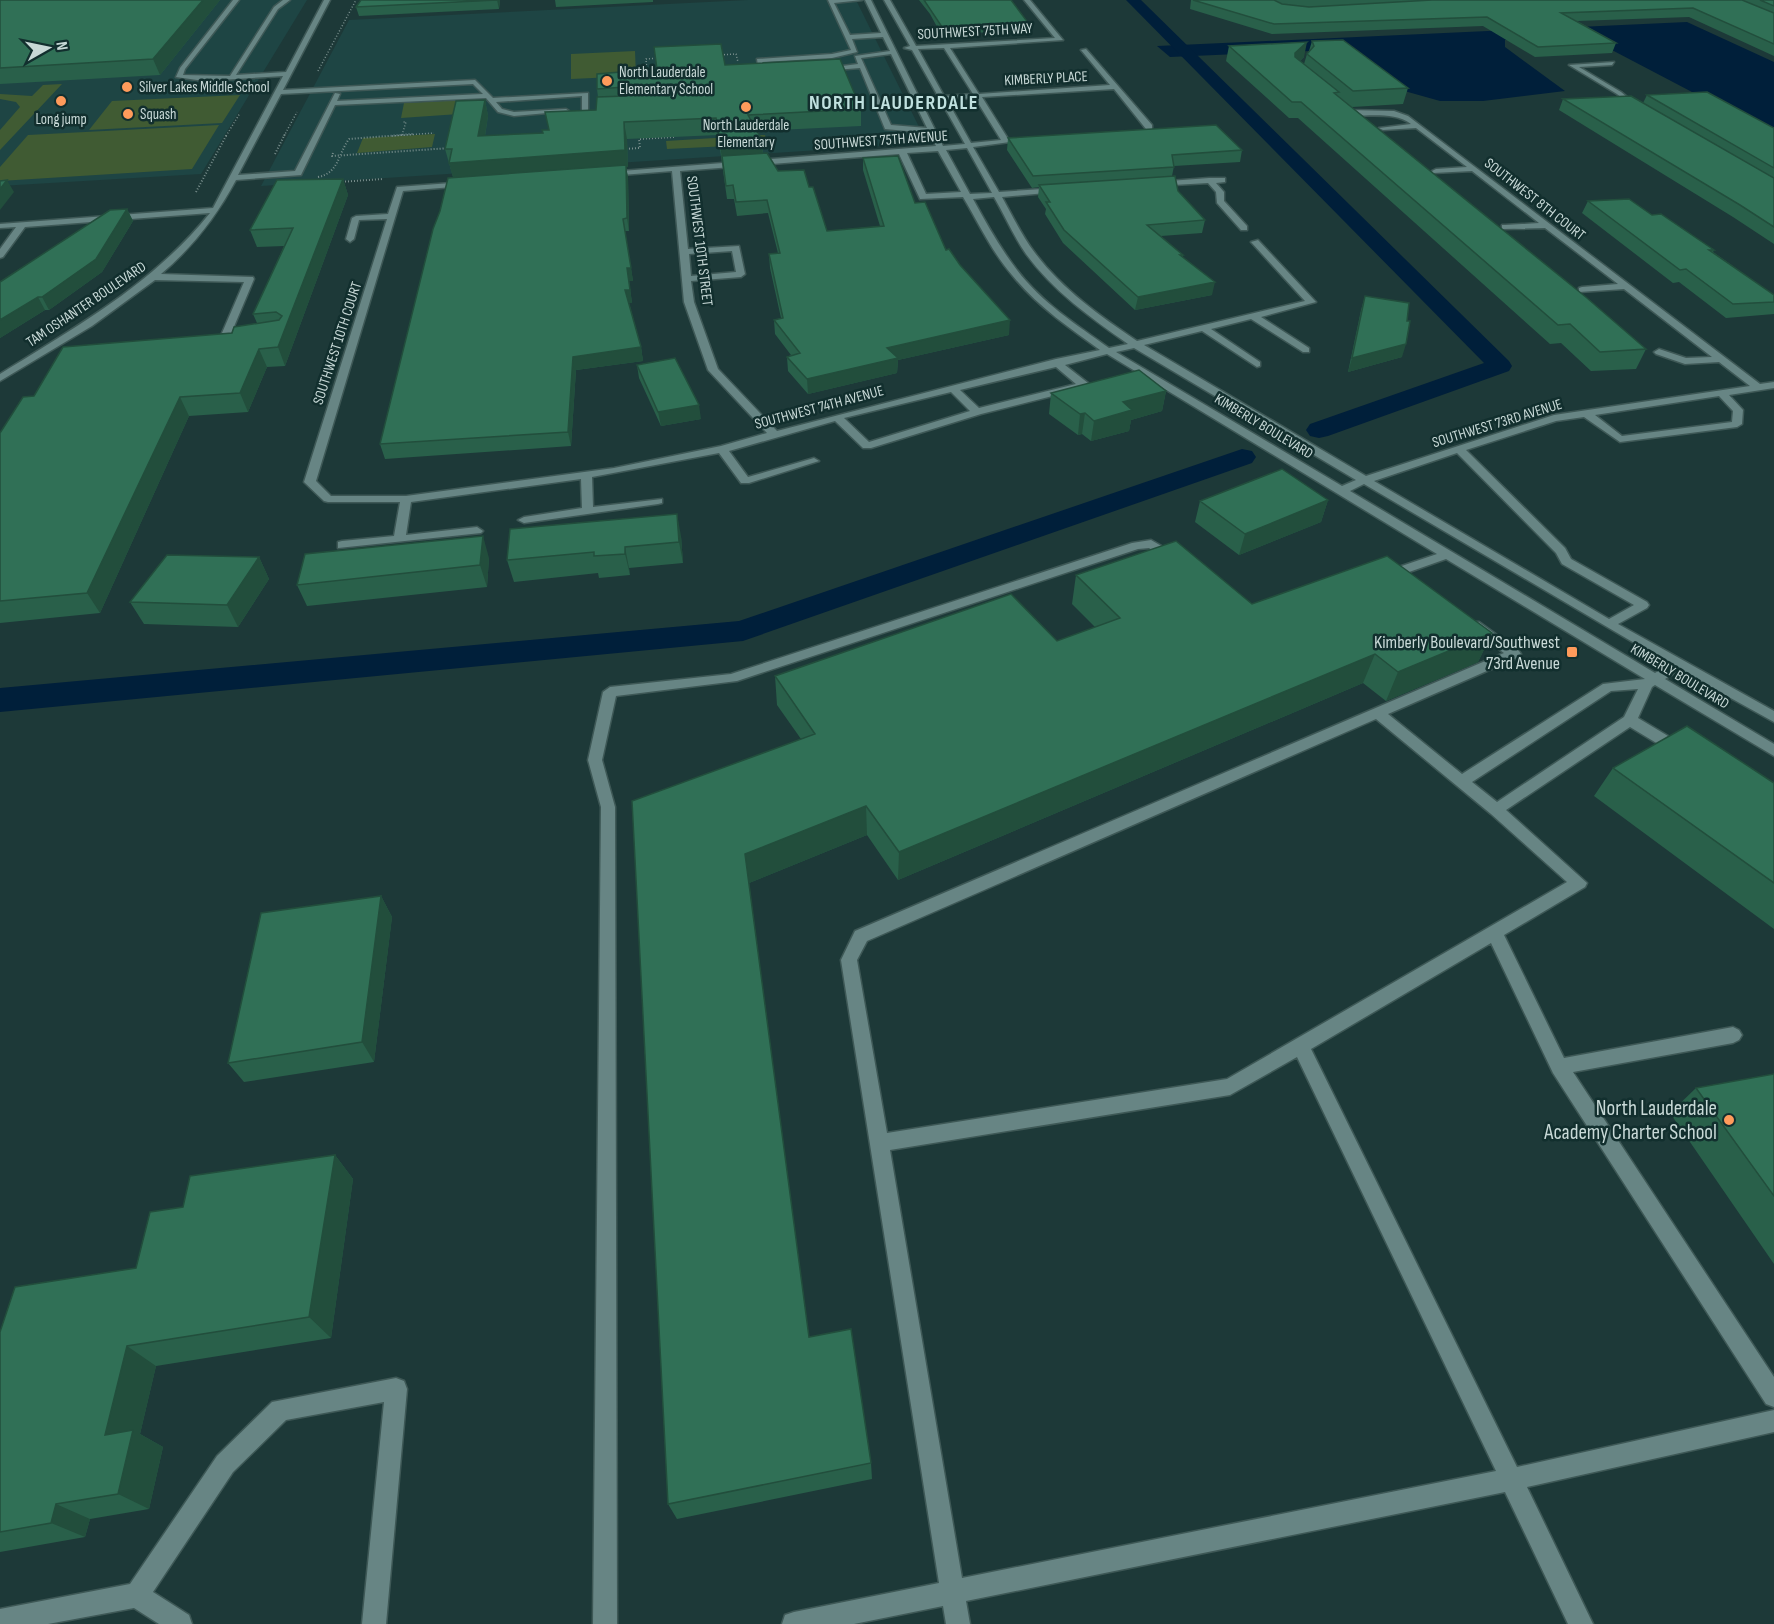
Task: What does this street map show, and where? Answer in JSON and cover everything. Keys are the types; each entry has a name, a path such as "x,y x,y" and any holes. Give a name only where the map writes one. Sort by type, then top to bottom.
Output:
{"street":[{"path":"236,0 182,69 179,77 204,79 288,74"},
{"path":"232,77 276,8 287,0 298,0"},
{"name":"TAM OSHANTER BOULEVARD","path":"0,378 143,287 199,234 216,210 327,0"},
{"path":"860,0 830,1 862,66 888,127 932,131"},
{"path":"869,0 882,4 894,23 903,27"},
{"name":"KIMBERLY BOULEVARD","path":"869,0 932,131 989,236 1016,274 1056,314 1106,350 1447,555 1651,682 1774,751"},
{"name":"KIMBERLY BOULEVARD","path":"887,0 1029,252 1047,276 1087,312 1133,343 1609,624 1774,717"},
{"name":"SOUTHWEST 75TH WAY","path":"784,71 761,72 759,60 1060,40 1027,0"},
{"path":"848,37 885,35"},
{"path":"946,46 978,96"},
{"name":"KIMBERLY PLACE","path":"1084,50 1149,127"},
{"path":"1612,63 1572,65 1619,93 1641,110"},
{"path":"817,69 862,66"},
{"path":"279,92 475,82 489,98 500,111 514,114 588,110 586,94 489,98 333,104"},
{"name":"KIMBERLY PLACE","path":"941,98 1116,87"},
{"path":"233,178 298,173 339,89"},
{"name":"SOUTHWEST 75TH AVENUE","path":"596,175 1006,142 978,96"},
{"name":"SOUTHWEST 8TH COURT","path":"1338,105 1346,112 1394,113 1406,117 1758,387"},
{"path":"1383,128 1418,126"},
{"path":"902,151 923,197 1066,190"},
{"name":"SOUTHWEST 10TH STREET","path":"676,169 689,302 713,370 774,434"},
{"path":"1436,171 1474,169"},
{"path":"1209,180 1220,192 1220,201 1244,228"},
{"path":"1150,184 1222,180"},
{"name":"SOUTHWEST 10TH COURT","path":"328,499 310,482 400,189 469,184"},
{"path":"0,226 216,210"},
{"path":"350,239 356,218 393,216"},
{"path":"0,255 23,224"},
{"path":"1505,227 1546,225"},
{"path":"733,235 741,274 747,286"},
{"name":"SOUTHWEST 74TH AVENUE","path":"328,499 406,499 586,476 722,449 952,388 1311,302 1255,242"},
{"path":"684,252 736,248"},
{"path":"687,279 741,274"},
{"path":"155,277 249,279 224,340 247,338"},
{"path":"1582,290 1627,286"},
{"path":"1251,315 1306,350"},
{"path":"1202,327 1257,364"},
{"path":"1659,352 1685,361 1721,359"},
{"path":"837,417 867,446 977,412 1084,386 1056,363"},
{"name":"SOUTHWEST 73RD AVENUE","path":"1341,491 1365,480 1554,418 1774,385"},
{"path":"952,388 977,412"},
{"path":"1586,413 1620,439 1737,424 1738,410 1722,393"},
{"path":"722,449 745,481 814,461"},
{"path":"1459,449 1561,551 1566,561 1643,605 1609,624"},
{"path":"586,476 588,511"},
{"path":"399,539 406,499"},
{"path":"524,520 658,501"},
{"path":"342,544 477,531"},
{"path":"605,1624 608,807 595,760 610,692 732,678 1136,546 1151,544 1182,565"},
{"path":"1378,578 1447,555"},
{"path":"1400,571 1419,585"},
{"path":"958,1624 849,960 861,936 1514,654 1457,613"},
{"path":"1461,782 1608,687 1651,682 1680,664"},
{"path":"1496,810 1630,720 1651,682"},
{"path":"879,1143 1230,1087 1579,883 1496,810 1377,713"},
{"path":"1630,720 1688,755"},
{"path":"1494,932 1559,1067 1774,1396"},
{"path":"1559,1067 1733,1035"},
{"path":"1300,1046 1372,1189 1581,1624"},
{"path":"137,1595 225,1464 280,1410 396,1389 374,1624"},
{"path":"794,1624 1512,1479 1774,1421"},
{"path":"0,1621 137,1595 180,1624"}],"path":[{"path":"353,5 356,0"},
{"path":"716,55 736,54 740,69"},
{"path":"646,76 646,59 670,58"},
{"path":"194,196 241,111"},
{"path":"399,122 406,122 402,135"},
{"path":"617,149 640,148 638,130"},
{"path":"312,178 332,174 349,139 434,133"},
{"path":"639,139 681,136"},
{"path":"341,155 451,148"}],"shaded area":[{"name":"Silver Lakes Middle School","path":"0,0 307,0 201,174 0,186"},
{"name":"North Lauderdale Elementary School","path":"748,0 856,0 927,143 261,186 349,20"},
{"path":"1687,22 1774,62 1774,135 1589,38 1505,40 1505,47 1565,91 1483,101 1440,101 1408,92 1332,50 1170,57 1157,46"}],"green space":[{"path":"635,51 636,76 571,79 571,54"},
{"path":"62,84 0,150 0,130 20,107 16,102 0,99 0,94 32,96 43,85"},
{"path":"240,95 222,123 89,130 112,101"},
{"path":"464,100 462,114 401,118 404,103"},
{"path":"219,125 192,169 0,181 0,167 28,135"},
{"path":"435,134 432,147 357,153 363,138"},
{"path":"765,135 768,144 667,149 666,141"}],"building":[{"name":"Silver Lakes Middle School","path":"0,0 203,0 153,59 0,68"},
{"path":"361,0 497,0 356,7"},
{"path":"924,0 1011,0 1029,24 942,27"},
{"path":"1193,0 1274,0 1282,4 1309,7 1432,0 1742,0 1774,13 1774,44 1693,8 1561,13 1616,43 1538,47 1487,17 1274,24"},
{"path":"1760,0 1774,0 1774,6"},
{"path":"1343,40 1408,88 1353,91 1307,54 1314,46 1312,41"},
{"path":"1307,42 1295,53 1295,57 1339,92 1334,93 1587,298 1646,349 1600,352 1570,324 1558,325 1301,102 1292,102 1229,46"},
{"path":"721,44 725,65 840,59 861,109 748,115 762,140 720,143 716,118 624,122 625,150 449,163 452,149 445,149 456,101 485,100 478,136 543,133 542,130 549,130 545,112 596,110 597,97 626,96 630,93 631,91 625,87 597,89 597,74 657,69 654,47"},
{"path":"1707,92 1774,128 1774,168 1647,95"},
{"path":"1631,96 1774,178 1774,227 1563,99"},
{"path":"1216,125 1242,150 1172,155 1174,167 1033,176 1008,138"},
{"path":"767,153 778,171 804,170 809,187 813,187 827,231 884,226 863,158 898,156 915,203 925,202 946,250 949,249 960,265 1010,320 887,348 898,358 807,379 787,357 800,353 774,320 783,318 769,254 780,253 767,200 736,202 733,185 726,186 722,156"},
{"path":"626,165 627,218 623,219 631,268 627,268 630,290 625,290 641,347 573,357 568,432 380,444 433,229 448,178"},
{"path":"1175,176 1178,191 1205,220 1147,225 1215,282 1138,297 1064,230 1046,202 1050,202 1039,185"},
{"path":"343,179 278,347 259,349 240,393 180,397 87,593 0,601 0,433 23,397 34,396 63,347 232,333 234,327 279,320 282,316 276,312 253,314 293,228 250,230 277,180"},
{"path":"7,180 0,189 0,181"},
{"path":"1629,199 1652,215 1661,214 1714,250 1709,250 1774,295 1774,302 1733,304 1686,269 1680,270 1588,201"},
{"path":"127,209 96,259 42,297 38,297 0,320 0,282 110,210"},
{"path":"1365,296 1409,303 1407,321 1410,321 1406,344 1352,358"},
{"path":"675,358 699,405 658,412 637,365"},
{"path":"1139,370 1166,391 1123,402 1132,410 1094,421 1051,393"},
{"path":"1282,469 1328,500 1245,534 1200,501"},
{"path":"677,514 679,542 625,547 625,554 594,556 594,552 507,560 510,529"},
{"path":"483,536 480,565 297,585 305,554"},
{"path":"1176,541 1252,604 1387,556 1492,633 1398,672 1375,654 899,852 866,806 745,854 809,1337 851,1329 871,1463 668,1504 632,801 815,734 775,676 1011,594 1057,641 1120,618 1076,575"},
{"path":"167,555 259,557 227,605 130,602"},
{"path":"1687,726 1774,783 1774,883 1613,768"},
{"path":"381,896 362,1042 228,1063 261,913"},
{"path":"1774,1074 1774,1196 1696,1088"},
{"path":"335,1155 309,1317 127,1346 105,1435 133,1430 118,1494 56,1504 51,1523 0,1532 0,1332 15,1287 136,1268 150,1212 183,1207 190,1176"}],"waterway":[{"path":"1133,0 1500,366 1319,430"},
{"path":"0,700 743,631 1242,457"}],"place":[{"name":"North Lauderdale Elementary School","path":"607,81"},
{"name":"Silver Lakes Middle School","path":"127,87"},
{"name":"Long jump","path":"61,101"},
{"name":"North Lauderdale Elementary","path":"746,107"},
{"name":"Squash","path":"128,114"},
{"name":"Kimberly Boulevard/Southwest 73rd Avenue","path":"1572,652"},
{"name":"North Lauderdale Academy Charter School","path":"1729,1120"}],"district":[{"name":"NORTH LAUDERDALE","path":"894,102"}]}
